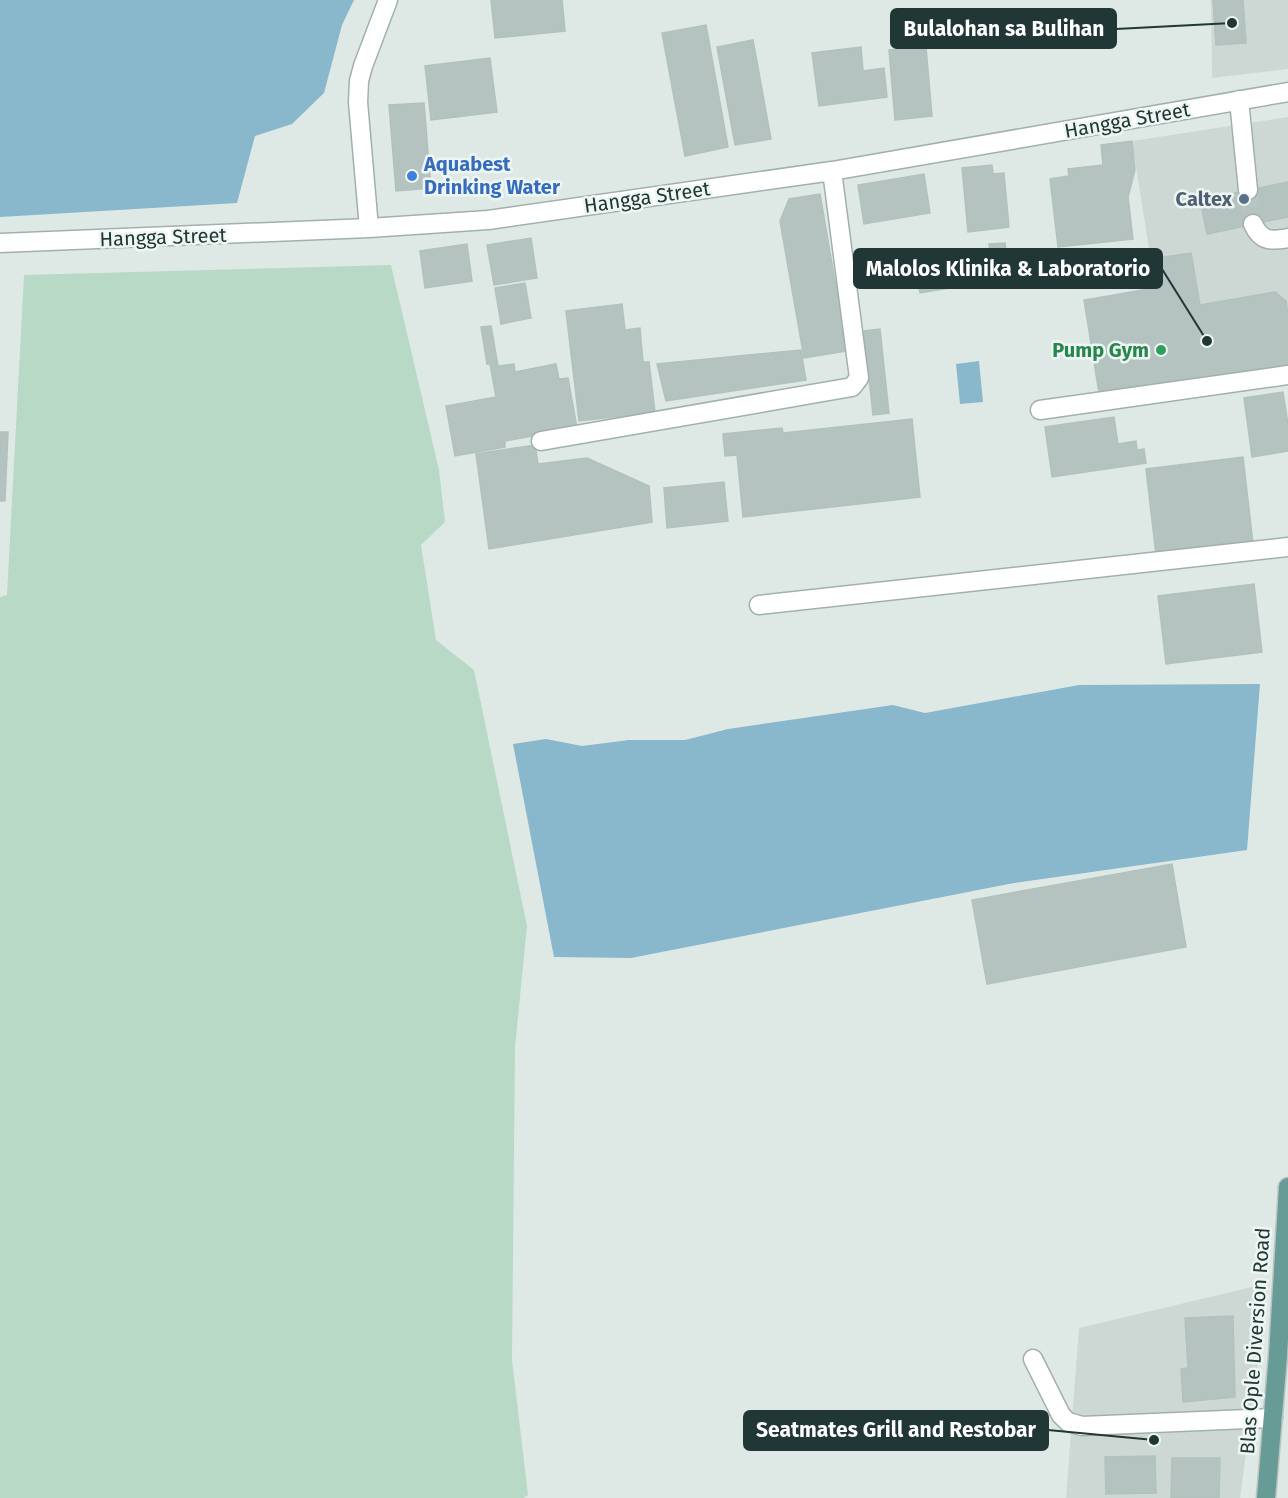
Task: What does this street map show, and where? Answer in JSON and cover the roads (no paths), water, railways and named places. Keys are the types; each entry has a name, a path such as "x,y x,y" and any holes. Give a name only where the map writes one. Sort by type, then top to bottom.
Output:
{"main road":[{"name":"Blas Ople Diversion Road","path":"1266,1498 1273,1418 1283,1354 1288,1187"}],"street":[{"path":"369,228 358,102 359,81 388,0"},
{"name":"Hangga Street","path":"0,243 369,228 489,220 832,171 1288,92"},
{"path":"1239,100 1248,190"},
{"path":"541,441 852,387 859,378 832,171"},
{"path":"1253,224 1263,237 1273,241 1288,238"},
{"path":"1040,410 1288,375"},
{"path":"759,605 1288,547"},
{"path":"1033,1359 1061,1415 1068,1422 1082,1426 1273,1418"}],"water":[{"path":"0,0 354,0 342,25 324,93 292,124 255,136 237,203 0,217"},
{"path":"979,361 983,402 960,404 956,364"},
{"path":"1260,684 1247,850 1014,883 631,958 554,957 513,744 546,739 582,746 629,740 685,740 728,729 893,705 925,713 1079,685"}],"tunnel":[{"path":"1248,190 1253,224"}],"place":[{"name":"Bulalohan sa Bulihan","path":"1232,23"},
{"name":"Aquabest Drinking Water","path":"412,176"},
{"name":"Caltex","path":"1244,199"},
{"name":"Malolos Klinika & Laboratorio","path":"1207,341"},
{"name":"Pump Gym","path":"1161,350"},
{"name":"Seatmates Grill and Restobar","path":"1154,1440"}]}
